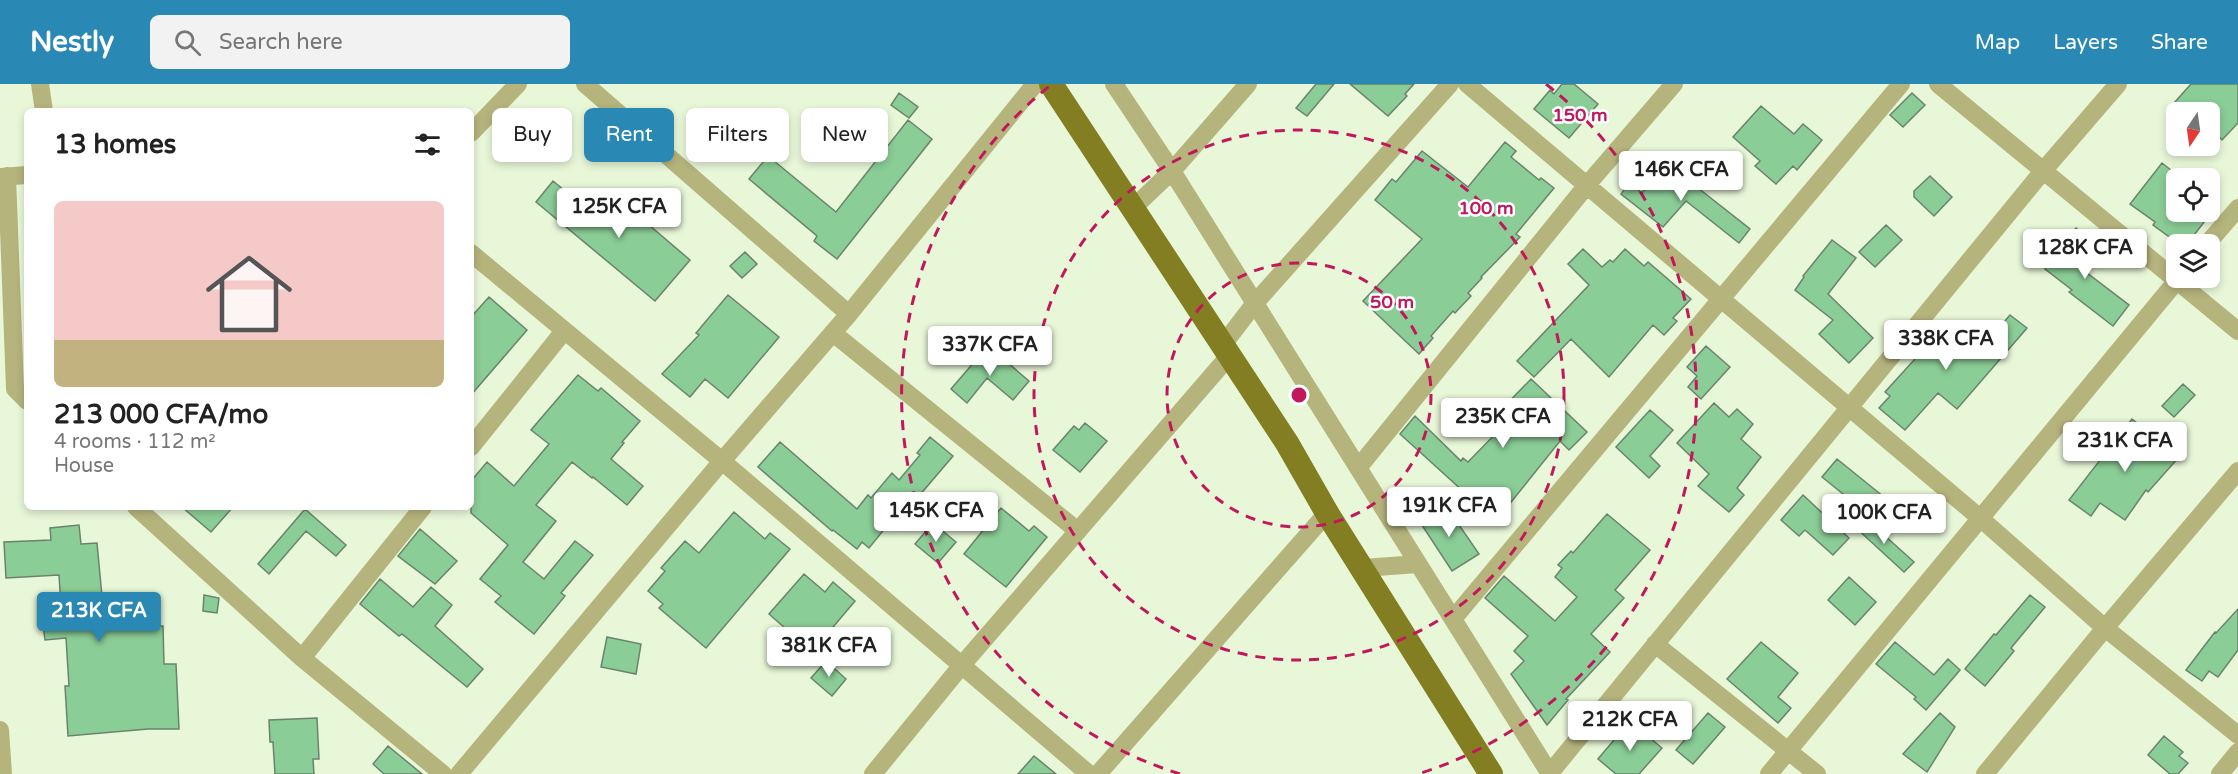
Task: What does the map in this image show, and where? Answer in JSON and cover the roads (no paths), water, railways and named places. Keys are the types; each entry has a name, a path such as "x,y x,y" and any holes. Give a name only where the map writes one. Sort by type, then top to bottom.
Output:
{"main road":[{"path":"1051,84 1287,443 1327,513 1491,774"}],"street":[{"path":"40,84 44,108"},
{"path":"474,130 518,84"},
{"path":"585,84 849,314"},
{"path":"459,774 722,461 849,314 1035,84"},
{"path":"1114,84 1172,171 1550,773 2043,171 2118,84"},
{"path":"1133,208 1172,171 1248,84"},
{"path":"873,774 1226,351 1255,303 1450,84"},
{"path":"1467,84 1980,518 2105,628 2238,735"},
{"path":"1358,468 1587,185 1674,84"},
{"path":"1453,619 1901,84"},
{"path":"1938,84 2043,171 2166,268"},
{"path":"14,395 3,177 24,176"},
{"path":"2216,234 2238,208"},
{"path":"474,256 722,461 1089,774"},
{"path":"1769,774 2171,288"},
{"path":"2190,288 2238,330"},
{"path":"474,443 564,331"},
{"path":"833,333 1078,531"},
{"path":"1985,774 2238,471"},
{"path":"144,510 302,658 443,774"},
{"path":"302,658 421,510"},
{"path":"1098,774 1327,513"},
{"path":"1363,568 1418,564"},
{"path":"1654,644 1817,774"},
{"path":"0,730 3,774"},
{"path":"2220,774 2238,752"}]}
